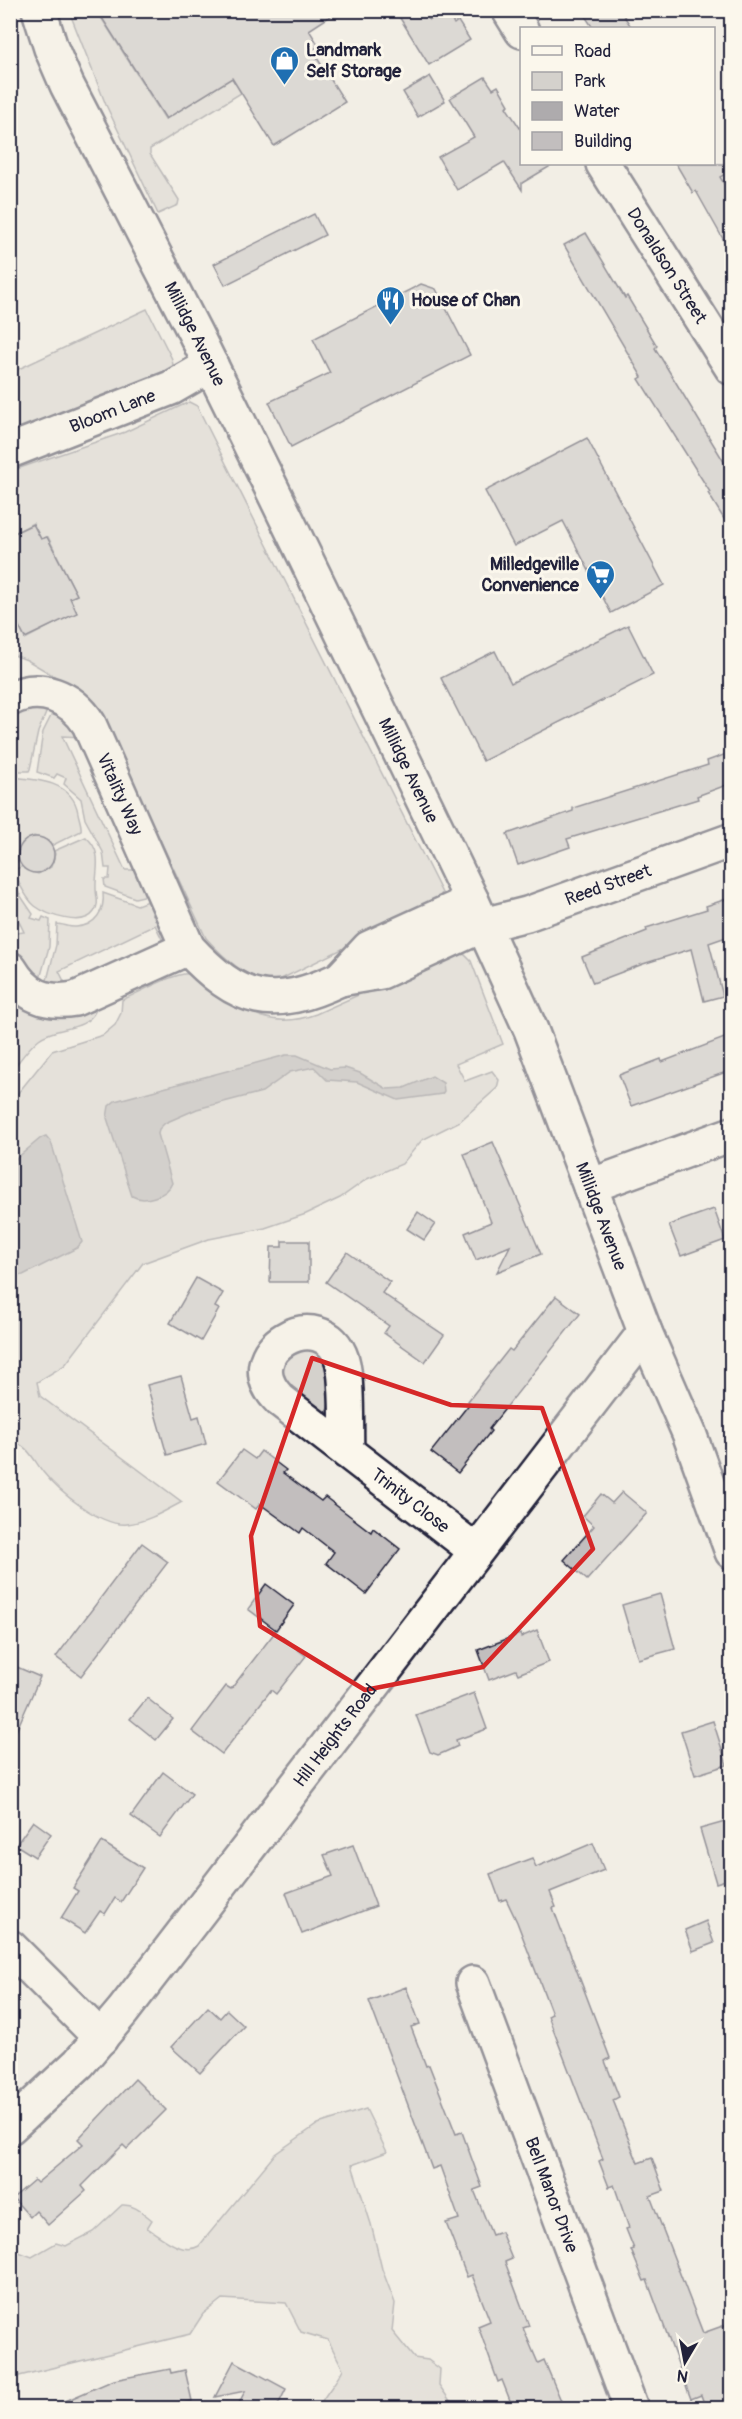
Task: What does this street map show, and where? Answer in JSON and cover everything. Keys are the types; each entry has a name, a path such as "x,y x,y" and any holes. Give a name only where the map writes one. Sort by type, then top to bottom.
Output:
{"street":[{"name":"Millidge Avenue","path":"39,10 51,48 67,85 211,365 478,913 531,1030 645,1332 689,1433 732,1552"},
{"path":"509,10 520,28"},
{"name":"Donaldson Street","path":"604,165 732,368"},
{"name":"Bloom Lane","path":"10,451 171,388 211,365"},
{"name":"Vitality Way","path":"10,699 27,692 40,691 58,696 81,712 89,724 188,948 209,971 245,993 267,999 292,997 315,991 340,979 381,972 478,913"},
{"name":"Reed Street","path":"478,913 527,914 732,840"},
{"path":"10,969 25,988 38,998 58,1002 75,999 188,948"},
{"path":"590,1186 732,1134"},
{"name":"Hill Heights Road","path":"10,2127 79,2063 101,2038 645,1332"},
{"name":"Trinity Close","path":"347,1452 476,1551"},
{"path":"10,1947 101,2038"},
{"name":"Bell Manor Drive","path":"473,1983 631,2409"}],"highlighted area":[{"path":"312,1358 451,1405 542,1408 593,1549 483,1667 365,1690 260,1626 251,1536"}],"green space":[{"path":"69,11 97,11 165,119 232,78 241,93 150,149 150,154 179,200 178,205 158,214 106,105"},
{"path":"147,309 172,359 174,372 11,436 10,373"},
{"path":"189,402 197,406 442,893 436,903 275,982 255,977 237,967 206,938 107,726 73,687 27,660 11,654 11,615 13,614 25,639 77,612 70,598 77,595 48,537 41,539 33,523 11,535 11,471 125,432"},
{"path":"49,706 38,732 29,771 11,771 10,727 16,724 17,709"},
{"path":"55,708 83,737 62,736 125,870 145,870 148,895 135,898 105,887 104,879 109,879 110,868 105,868 103,852 85,819 81,799 64,784 66,778 57,774 54,778 37,772 43,732"},
{"path":"10,777 42,781 61,788 69,794 75,802 81,831 51,846 49,841 34,836 22,843 18,856 20,861 11,864"},
{"path":"86,837 92,843 97,855 97,903 94,912 89,917 74,920 56,916 35,906 23,891 14,870 23,866 24,869 38,874 51,867 54,851"},
{"path":"10,880 33,914 31,918 41,921 43,917 50,920 49,947 40,979 21,967 12,950 11,934 24,932 11,905"},
{"path":"103,893 137,905 158,897 170,937 163,941 155,925 59,971 67,987 45,988 56,945 57,924 74,927 89,924 101,911"},
{"path":"456,951 471,961 503,1044 456,1064 465,1081 492,1071 499,1080 497,1088 460,1121 422,1140 402,1164 367,1179 340,1198 306,1214 265,1228 209,1239 143,1263 65,1365 37,1382 40,1396 182,1502 149,1519 127,1524 105,1520 69,1498 50,1480 26,1449 11,1441 10,1103 52,1051 103,1035 115,1025 121,1013 122,1000 176,976 194,975 226,998 262,1017 301,1019"},
{"path":"11,997 30,1010 51,1016 73,1015 96,1010 91,1017 78,1026 54,1032 39,1039 27,1050 11,1072"},
{"path":"303,1349 316,1353 323,1360 329,1393 326,1412 322,1412 294,1390 283,1373 283,1365 290,1357"},
{"path":"366,2109 387,2152 352,2165 371,2224 382,2269 395,2303 392,2331 414,2358 428,2360 440,2369 439,2385 455,2408 318,2408 343,2369 328,2340 301,2332 286,2303 222,2299 203,2314 190,2334 11,2378 11,2249 32,2257 56,2243 66,2246 93,2232 122,2205 134,2207 152,2220 147,2228 172,2244 186,2249 199,2246 275,2154 318,2124"}],"water":[{"path":"286,1055 297,1055 330,1069 345,1068 360,1073 387,1089 404,1088 432,1076 443,1083 444,1091 442,1094 398,1100 357,1082 327,1080 314,1067 290,1072 262,1092 197,1109 165,1123 159,1129 158,1134 172,1183 165,1192 155,1197 143,1199 132,1196 107,1118 109,1106 115,1101"},
{"path":"46,1136 51,1142 82,1242 77,1248 23,1275 11,1276 11,1163"}],"building":[{"name":"Landmark Self Storage","path":"97,10 340,10 309,30 319,46 312,50 345,102 274,146 232,78 166,119"},
{"path":"395,10 423,10 429,20 446,10 454,24 458,21 470,40 429,65"},
{"path":"581,10 620,10 631,27 592,27"},
{"path":"430,76 445,101 418,117 403,92"},
{"path":"485,77 493,89 498,86 509,105 506,107 520,128 520,165 552,165 522,183 522,190 504,162 457,190 438,157 474,137 450,98"},
{"path":"732,164 732,170 720,177 732,197 732,255 696,191 693,193 677,165"},
{"path":"314,214 325,235 225,285 214,264"},
{"path":"586,233 625,298 627,296 657,346 655,348 732,475 732,532 708,493 710,492 639,379 642,377 564,245"},
{"path":"421,284 436,289 470,355 291,447 269,402 330,373 313,339"},
{"path":"587,438 664,585 611,613 563,521 514,546 485,491"},
{"path":"33,524 41,539 47,537 77,595 70,598 77,613 25,638 10,609 10,535"},
{"path":"628,625 653,675 483,761 441,678 495,651 511,683"},
{"path":"732,752 732,783 697,796 698,799 567,839 570,847 518,865 507,834 573,811 573,808 708,765 707,761"},
{"path":"36,837 49,842 54,855 49,868 36,873 23,868 18,855 23,842"},
{"path":"732,897 732,935 709,943 723,996 704,1001 691,949 593,983 582,957 647,931 646,928 707,909 706,906"},
{"path":"732,1035 732,1070 631,1106 619,1075 661,1059 662,1062"},
{"path":"493,1142 541,1254 497,1272 510,1246 476,1260 465,1233 491,1222 464,1154"},
{"path":"714,1209 725,1240 681,1256 669,1225"},
{"path":"418,1212 435,1224 424,1240 407,1229"},
{"path":"282,1241 309,1241 309,1282 270,1282 271,1247 282,1247"},
{"path":"347,1252 390,1282 382,1293 444,1335 425,1362 384,1333 389,1326 326,1282"},
{"path":"196,1278 223,1293 215,1307 219,1309 201,1341 170,1323"},
{"path":"556,1296 580,1314 489,1429 491,1431 458,1473 431,1452 509,1349 512,1351"},
{"path":"181,1376 193,1418 199,1416 206,1444 167,1455 147,1385"},
{"path":"242,1450 255,1459 261,1451 286,1470 283,1473 321,1501 325,1497 371,1532 373,1528 400,1549 366,1594 326,1563 334,1552 303,1528 300,1533 260,1504 256,1509 218,1481"},
{"path":"622,1492 647,1513 587,1580 564,1560 594,1526 583,1516 601,1494 612,1503"},
{"path":"142,1543 168,1562 81,1676 56,1657"},
{"path":"266,1584 294,1605 276,1630 248,1609"},
{"path":"660,1594 675,1649 638,1659 622,1605"},
{"path":"537,1630 549,1662 518,1674 516,1670 489,1680 478,1650"},
{"path":"275,1632 306,1656 276,1694 271,1690 222,1754 192,1731 226,1686 231,1689"},
{"path":"10,1664 40,1677 10,1745"},
{"path":"474,1693 487,1729 456,1740 458,1746 438,1755 430,1752 416,1715"},
{"path":"147,1698 173,1719 156,1740 130,1719"},
{"path":"713,1721 727,1765 695,1775 681,1731"},
{"path":"163,1772 192,1794 160,1837 131,1816"},
{"path":"732,1820 732,1878 716,1883 700,1829"},
{"path":"33,1821 51,1834 35,1857 16,1845"},
{"path":"102,1842 143,1868 121,1902 115,1898 105,1914 100,1911 85,1933 61,1918 78,1891 73,1888"},
{"path":"593,1843 604,1870 550,1892 556,1907 553,1908 610,2058 605,2061 619,2097 613,2100 638,2163 652,2158 664,2191 650,2196 703,2333 728,2324 732,2334 732,2409 706,2409 701,2395 691,2399 647,2280 644,2281 631,2250 634,2249 626,2229 629,2228 614,2185 609,2187 599,2161 603,2159 548,2016 552,2014 517,1922 506,1899 500,1901 490,1874 532,1858 536,1867"},
{"path":"353,1845 376,1906 302,1934 286,1893 333,1876 324,1855"},
{"path":"706,1921 714,1943 693,1951 685,1930"},
{"path":"406,1987 420,2024 411,2027 426,2066 429,2065 456,2134 462,2132 482,2187 474,2190 492,2235 501,2232 512,2259 505,2262 529,2326 523,2328 538,2363 544,2360 562,2403 547,2409 516,2409 513,2401 511,2403 502,2380 498,2382 478,2326 490,2321 472,2275 467,2277 446,2223 459,2219 440,2166 432,2169 369,2001"},
{"path":"208,2007 220,2018 227,2010 244,2026 200,2073 171,2047"},
{"path":"135,2079 166,2110 127,2149 123,2145 82,2186 86,2191 48,2225 36,2211 30,2217 13,2198 34,2180 37,2183 83,2144 78,2139"},
{"path":"234,2361 286,2389 276,2409 236,2409 245,2391 215,2397"},
{"path":"170,2369 171,2373 185,2370 192,2401 155,2409 47,2409 114,2380"}],"place":[{"name":"Landmark Self Storage","path":"285,86"},
{"name":"House of Chan","path":"390,326"},
{"name":"Milledgeville Convenience","path":"600,600"}]}
